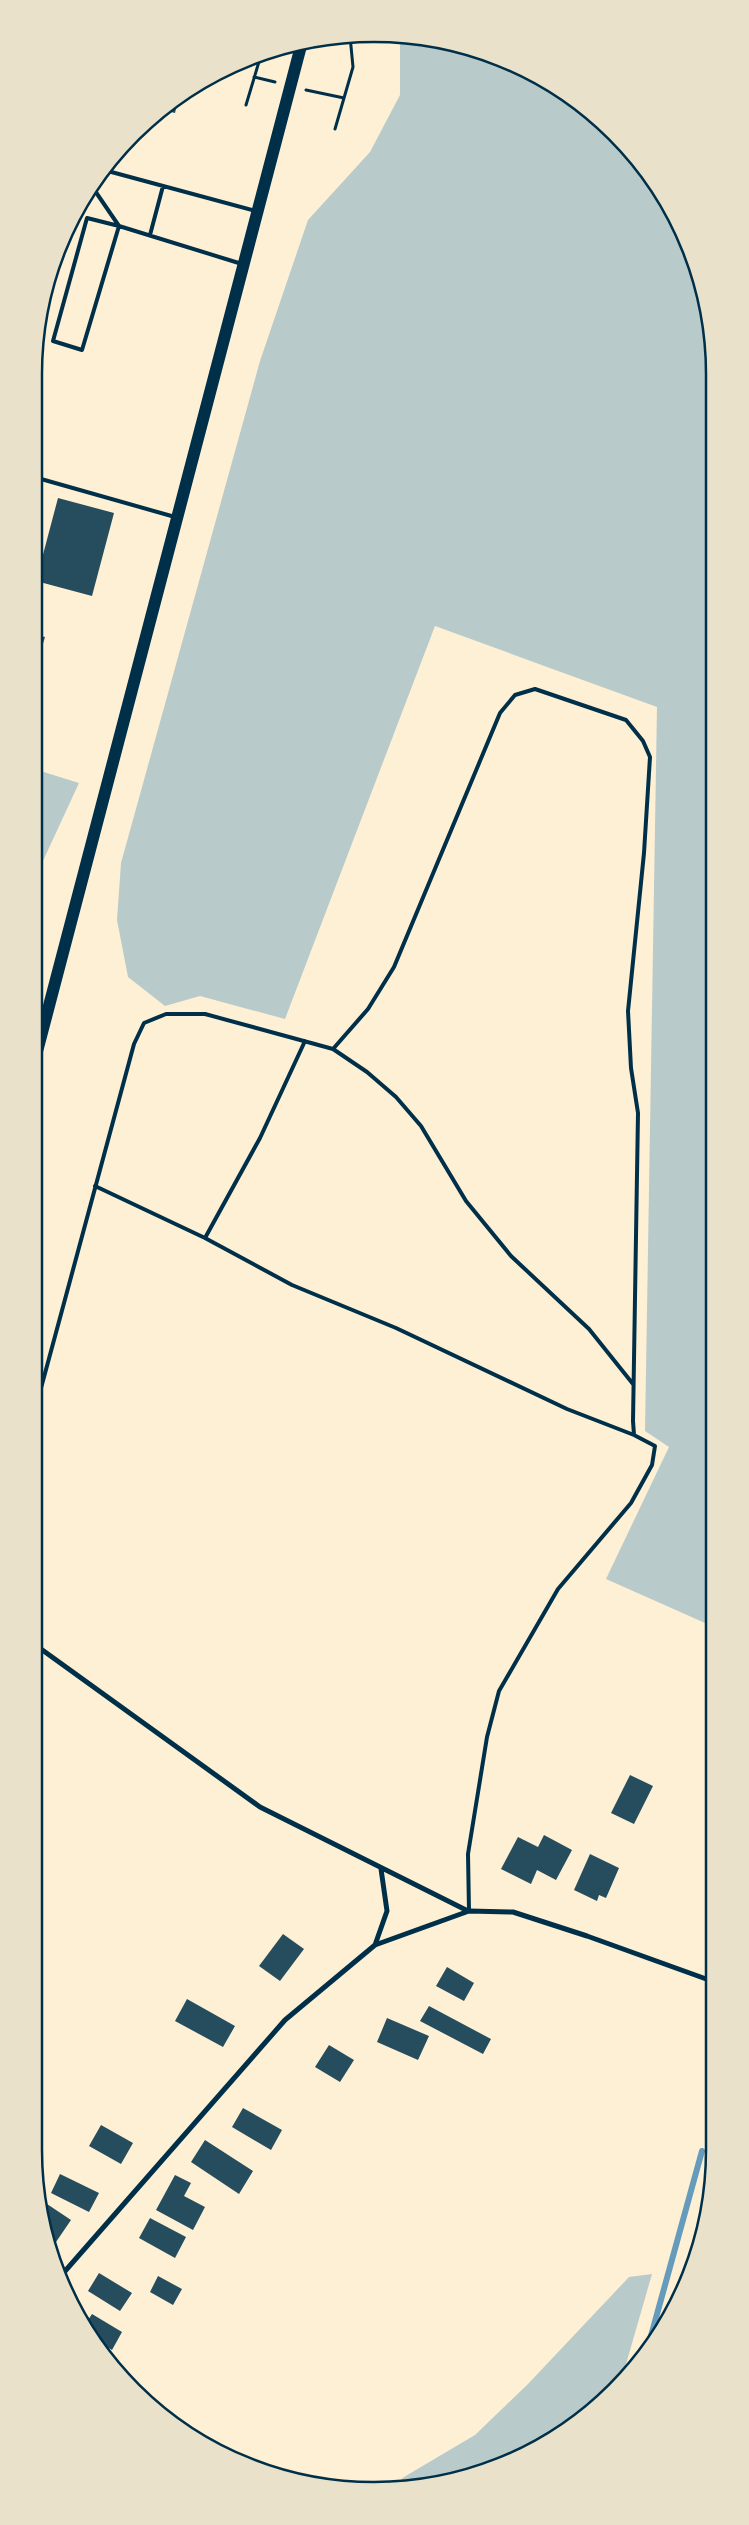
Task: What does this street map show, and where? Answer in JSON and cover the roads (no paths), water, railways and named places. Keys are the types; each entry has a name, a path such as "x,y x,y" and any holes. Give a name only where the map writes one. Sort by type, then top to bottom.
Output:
{"main road":[{"path":"42,1033 300,51"}],"street":[{"path":"42,1650 260,1807 468,1911"},
{"path":"375,1945 387,1911 381,1869"},
{"path":"65,2271 285,2020 375,1945 468,1911 513,1912 587,1936 706,1979"}],"lane":[{"path":"111,172 258,212"},
{"path":"150,235 163,186"},
{"path":"96,193 119,226"},
{"path":"119,226 82,350 53,342 87,218 119,226 150,235 244,264"},
{"path":"42,479 177,518"},
{"path":"333,1049 368,1009 394,967 500,713 515,695 535,689 626,720 643,741 650,757 644,853 628,1011 631,1068 638,1113 633,1384 634,1435"},
{"path":"42,1384 134,1044 144,1023 166,1014 205,1014 333,1049 367,1072 396,1096 421,1126 472,1208 511,1256 589,1329 633,1384"},
{"path":"205,1238 260,1138 305,1041"},
{"path":"95,1186 205,1238 292,1285 396,1328 567,1409 634,1435 655,1446 652,1466 631,1503 558,1589 499,1691 487,1737 468,1854 468,1911"}],"waterway":[{"path":"651,2334 702,2151"}]}
